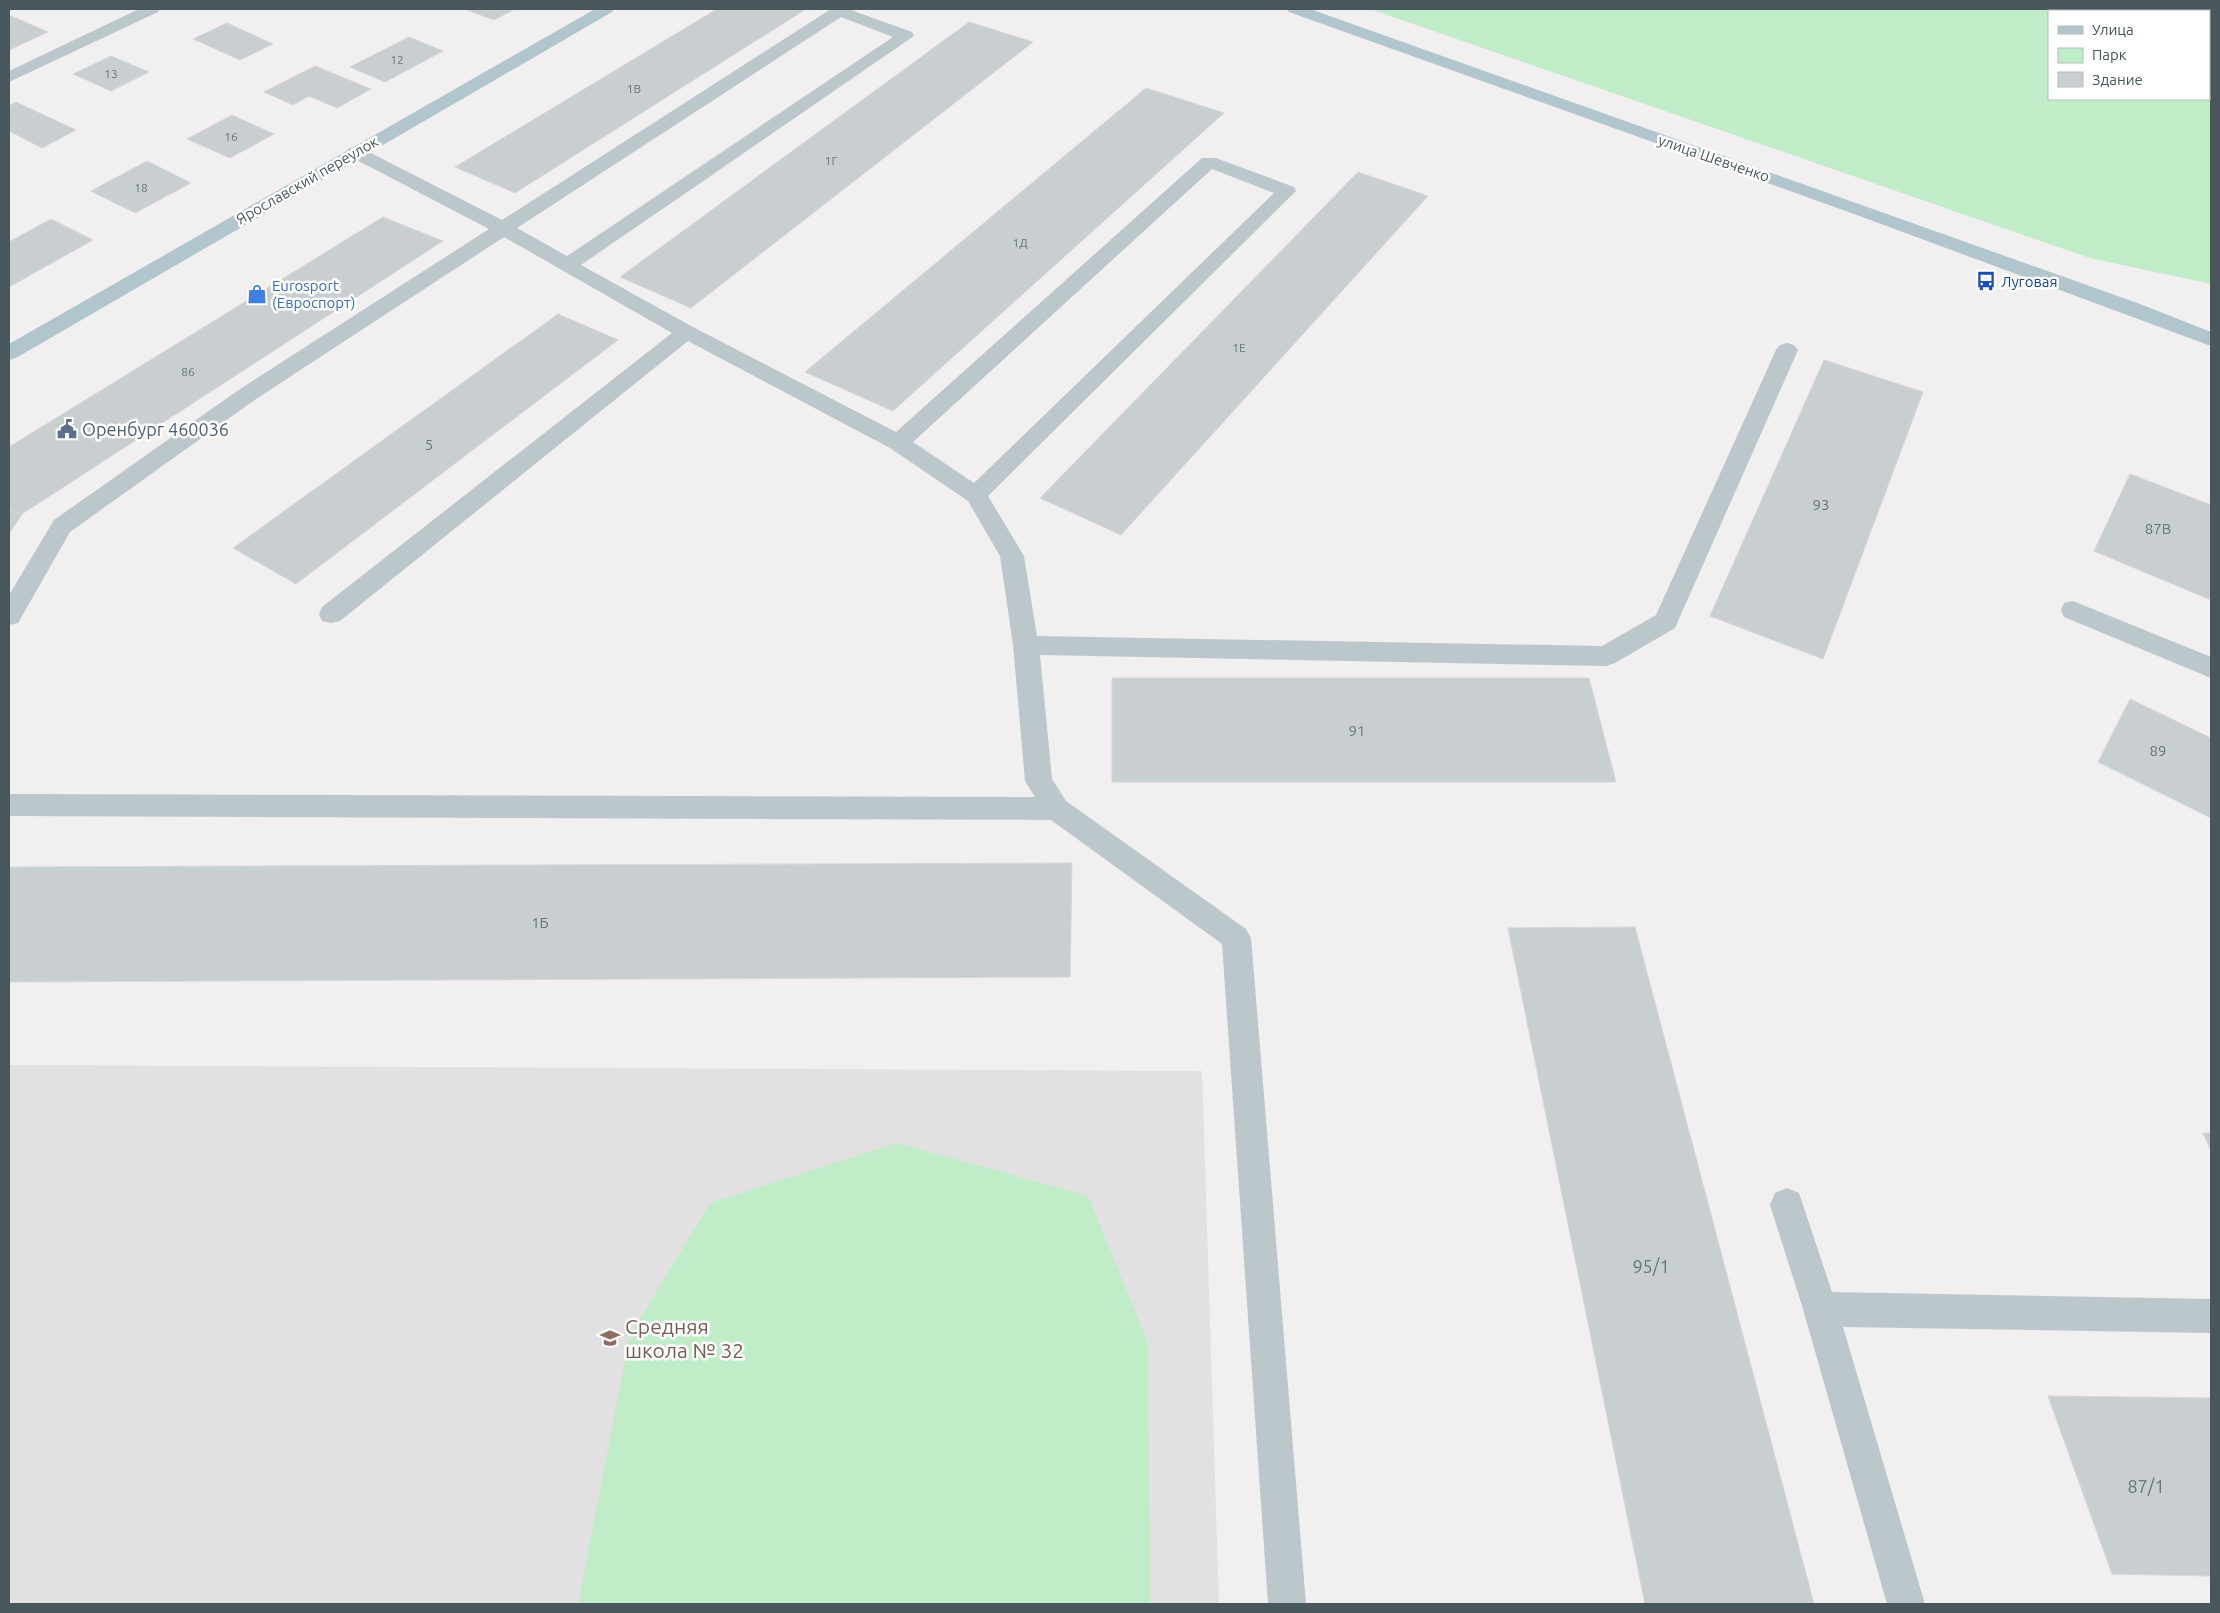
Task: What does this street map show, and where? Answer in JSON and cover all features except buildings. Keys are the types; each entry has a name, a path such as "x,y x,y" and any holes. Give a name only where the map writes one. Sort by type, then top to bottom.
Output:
{"main road":[{"name":"Ярославский переулок","path":"9,353 606,9"},
{"name":"улица Шевченко","path":"1295,9 2133,308 2211,339"},
{"name":"улица Шевченко","path":"2133,308 2211,323"}],"street":[{"path":"9,77 152,9"},
{"path":"9,616 62,526 248,394 504,230 839,11 906,36 569,264"},
{"path":"355,152 569,264 686,332 898,444 976,495 1012,556 1026,644 1040,781 1056,808 1236,938 1288,1604"},
{"path":"898,444 1209,162 1287,191 976,495"},
{"path":"331,614 686,332"},
{"path":"1026,644 1606,656 1666,621 1786,350"},
{"path":"2073,610 2211,668"},
{"path":"9,805 1056,808"},
{"path":"1787,1205 1820,1309 1906,1604"},
{"path":"1820,1309 2211,1316"}],"shaded area":[{"name":"Средняя школа № 32","path":"9,1065 1202,1071 1219,1604 9,1604"}],"green space":[{"path":"1370,9 2089,10 2048,10 2048,100 2210,100 2211,47 2211,284 2090,258"},
{"path":"897,1143 1088,1196 1148,1343 1150,1604 578,1604 630,1335 710,1203"}],"place":[{"name":"Луговая","path":"1986,281"},
{"name":"Eurosport (Евроспорт)","path":"257,294"},
{"name":"Оренбург 460036","path":"67,429"},
{"name":"Средняя школа № 32","path":"610,1338"}]}
